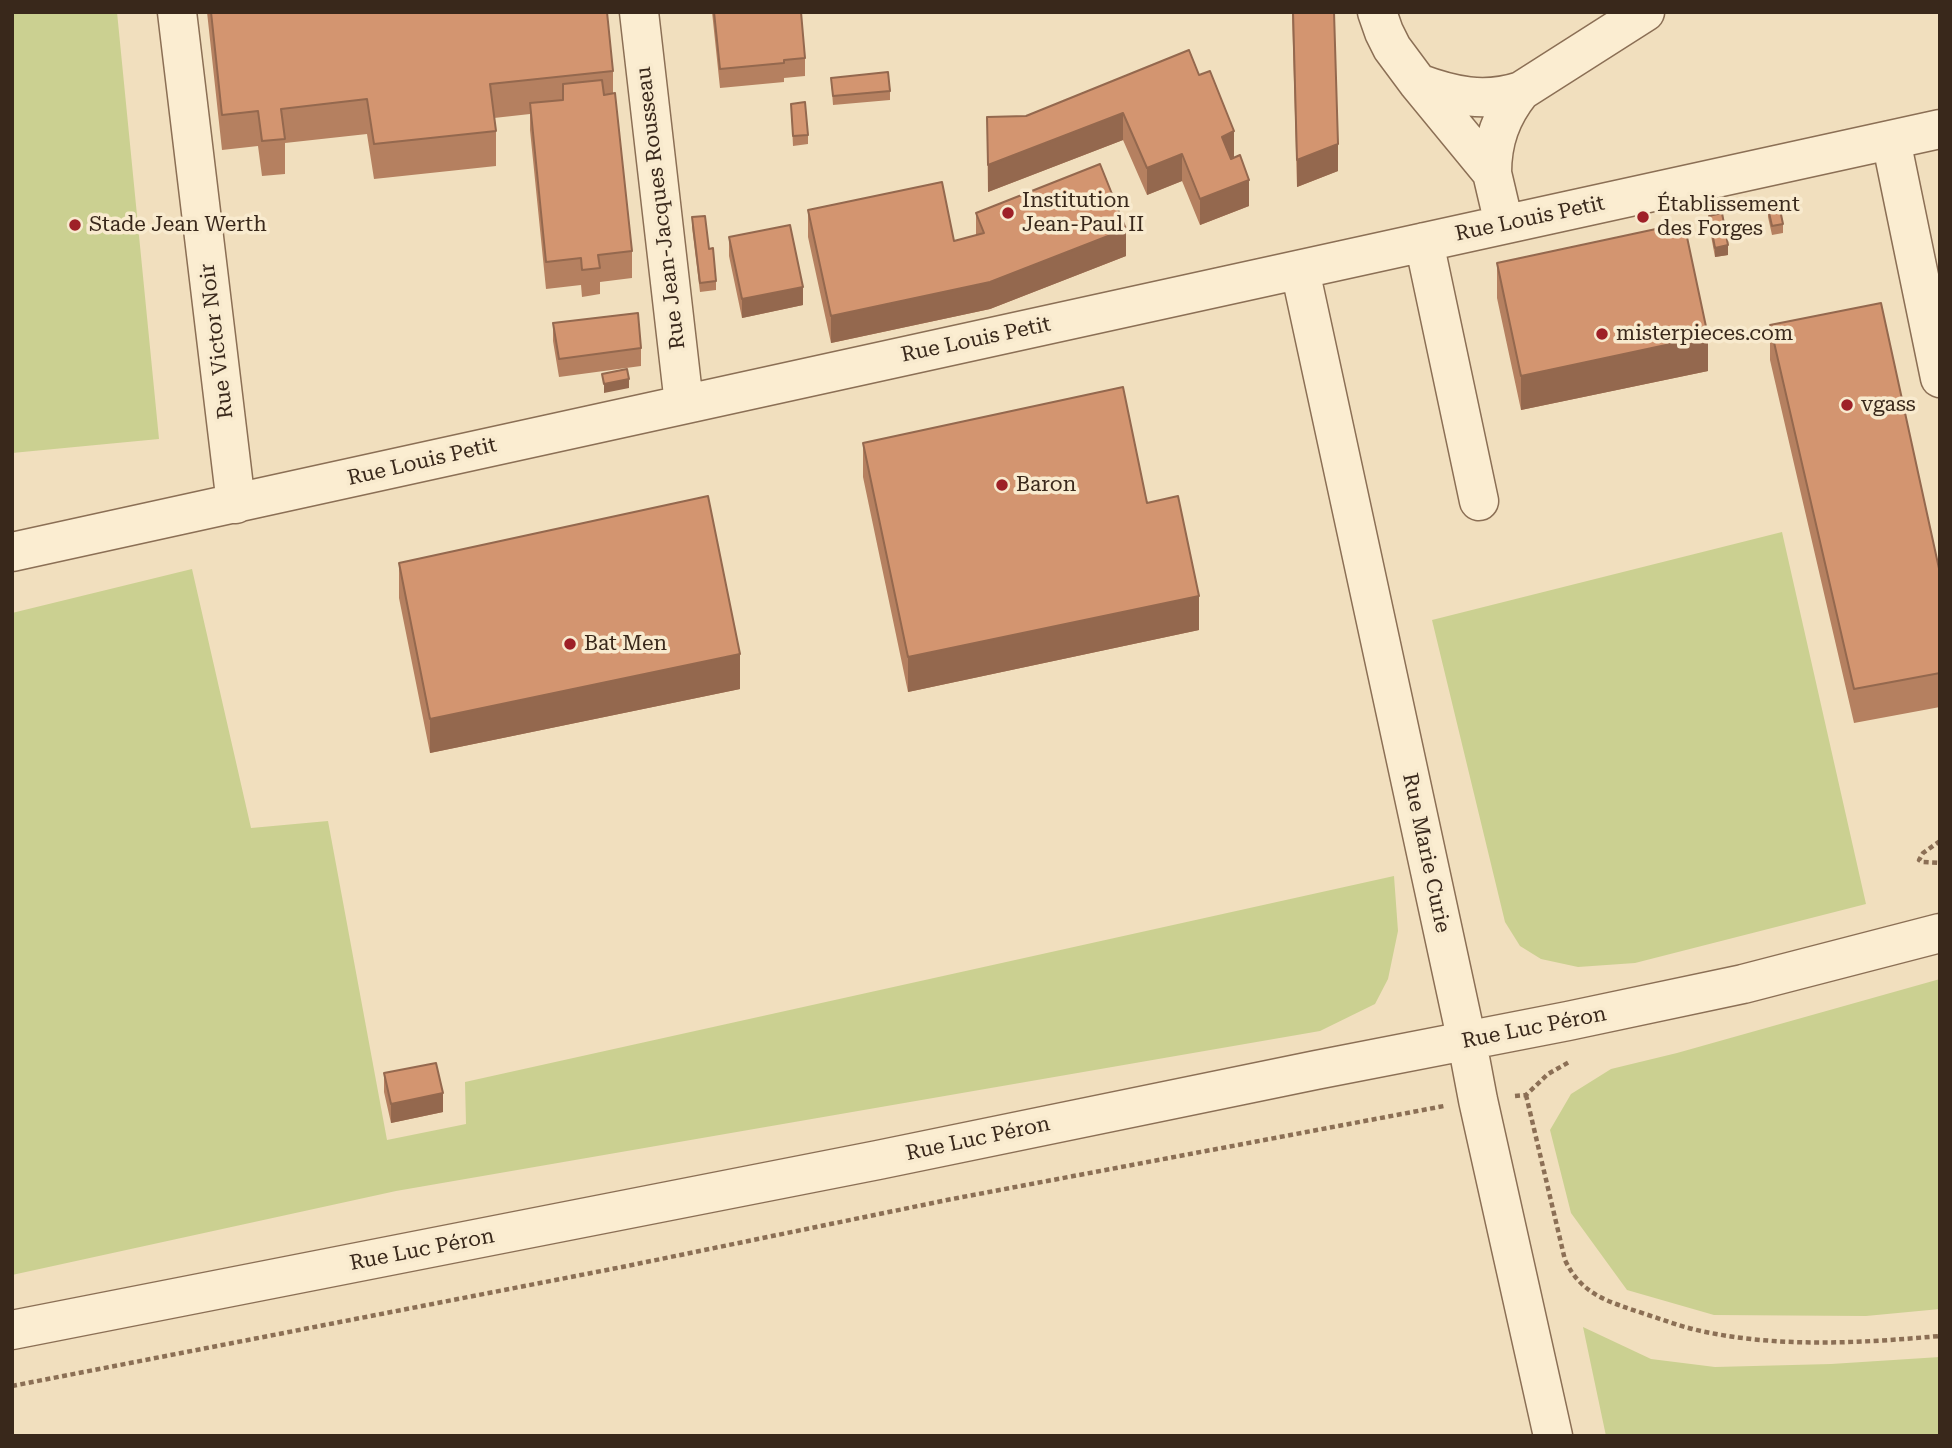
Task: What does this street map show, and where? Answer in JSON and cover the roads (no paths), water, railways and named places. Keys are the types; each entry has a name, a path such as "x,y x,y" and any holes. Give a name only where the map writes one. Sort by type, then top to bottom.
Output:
{"street":[{"name":"Rue Victor Noir","path":"177,12 236,504"},
{"name":"Rue Jean-Jacques Rousseau","path":"639,12 684,404"},
{"path":"1377,12 1392,48 1492,173"},
{"path":"1418,83 1472,98 1504,97 1521,91 1645,12"},
{"path":"1504,225 1492,173 1492,154 1498,128 1521,91"},
{"name":"Rue Louis Petit","path":"12,552 1940,129"},
{"path":"1891,140 1929,268 1940,378"},
{"path":"1424,243 1479,501"},
{"name":"Rue Marie Curie","path":"1300,270 1553,1436"},
{"name":"Rue Luc Péron","path":"12,1330 1467,1042 1730,986 1940,933"}],"place":[{"name":"Institution Jean-Paul II","path":"1008,213"},
{"name":"Établissement des Forges","path":"1643,217"},
{"name":"Stade Jean Werth","path":"75,225"},
{"name":"misterpieces.com","path":"1602,334"},
{"name":"vgass","path":"1847,405"},
{"name":"Baron","path":"1002,485"},
{"name":"Bat Men","path":"570,644"}]}
